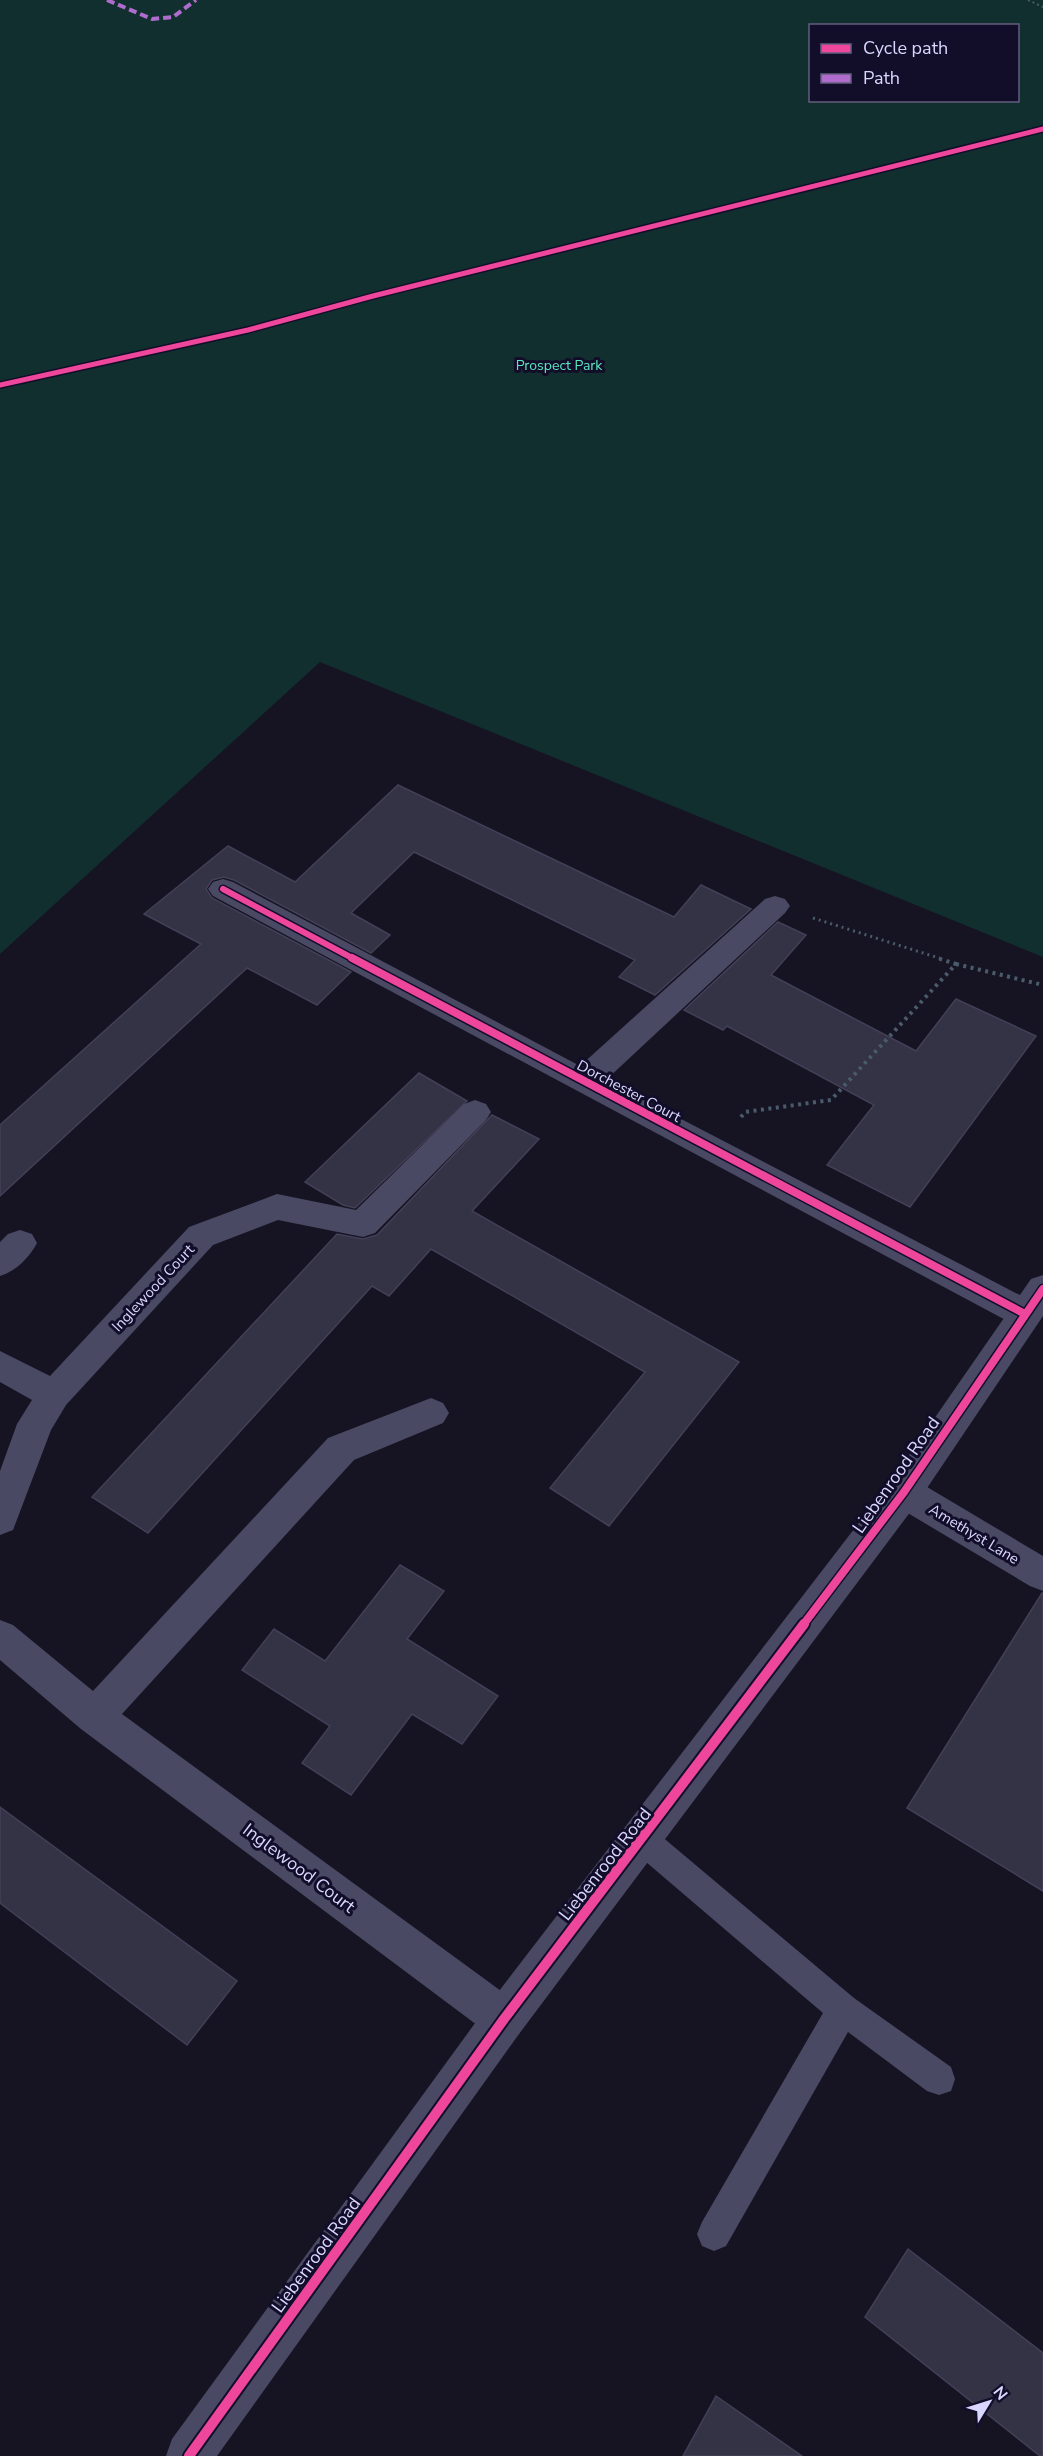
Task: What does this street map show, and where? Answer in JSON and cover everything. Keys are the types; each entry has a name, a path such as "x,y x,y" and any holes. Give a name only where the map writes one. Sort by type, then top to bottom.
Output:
{"street":[{"name":"Dorchester Court","path":"224,888 583,1082 714,1150 1034,1301"},
{"name":"Dorchester Court","path":"583,1082 775,906"},
{"name":"Inglewood Court","path":"0,1519 35,1424 54,1395 201,1236 277,1207 363,1224 475,1112"},
{"name":"Liebenrood Road","path":"189,2456 504,2019 643,1840 904,1492 1034,1301"},
{"path":"0,1365 54,1395"},
{"path":"95,1716 342,1449 431,1413"},
{"name":"Amethyst Lane","path":"904,1492 1043,1575"},
{"name":"Inglewood Court","path":"0,1637 95,1716 504,2019"}],"lane":[{"path":"643,1840 843,2009 939,2079"},
{"path":"714,2234 843,2009"}],"path":[{"path":"1028,0 1043,7"},
{"path":"775,906 956,964 1043,985"},
{"path":"714,1150 745,1112 831,1100 956,964"}],"green space":[{"name":"Prospect Park","path":"0,0 1043,0 1043,957 320,662 0,954"}],"building":[{"path":"398,785 674,917 701,885 751,909 655,995 619,977 635,960 414,852 351,913 390,935 371,953 234,880 224,877 212,880 206,889 212,898 351,972 317,1005 247,968 0,1196 0,1125 201,944 144,914 228,846 295,882"},
{"path":"778,922 806,935 771,975 916,1051 956,999 1036,1036 910,1207 827,1165 874,1105 727,1026 723,1030 684,1010"},
{"path":"419,1073 467,1101 355,1208 343,1205 305,1182"},
{"path":"492,1115 539,1139 472,1211 739,1362 609,1526 550,1488 645,1372 431,1249 389,1296 372,1286 148,1533 92,1497 337,1234 363,1239 377,1235"},
{"path":"400,1565 444,1591 407,1639 498,1696 462,1744 412,1714 351,1795 302,1763 330,1726 242,1670 274,1629 325,1661"},
{"path":"1043,1593 1043,1891 907,1808"},
{"path":"0,1807 237,1981 187,2045 0,1903"},
{"path":"908,2249 1043,2353 1043,2456 1040,2456 865,2317"},
{"path":"716,2396 802,2456 683,2456"}],"marked path":[{"path":"107,0 152,19 173,17 196,0"}],"cycle path":[{"path":"0,385 248,330 373,296 1043,129"},
{"path":"223,889 583,1082 1025,1314"},
{"path":"189,2456 504,2019 904,1492 1043,1289"}]}
